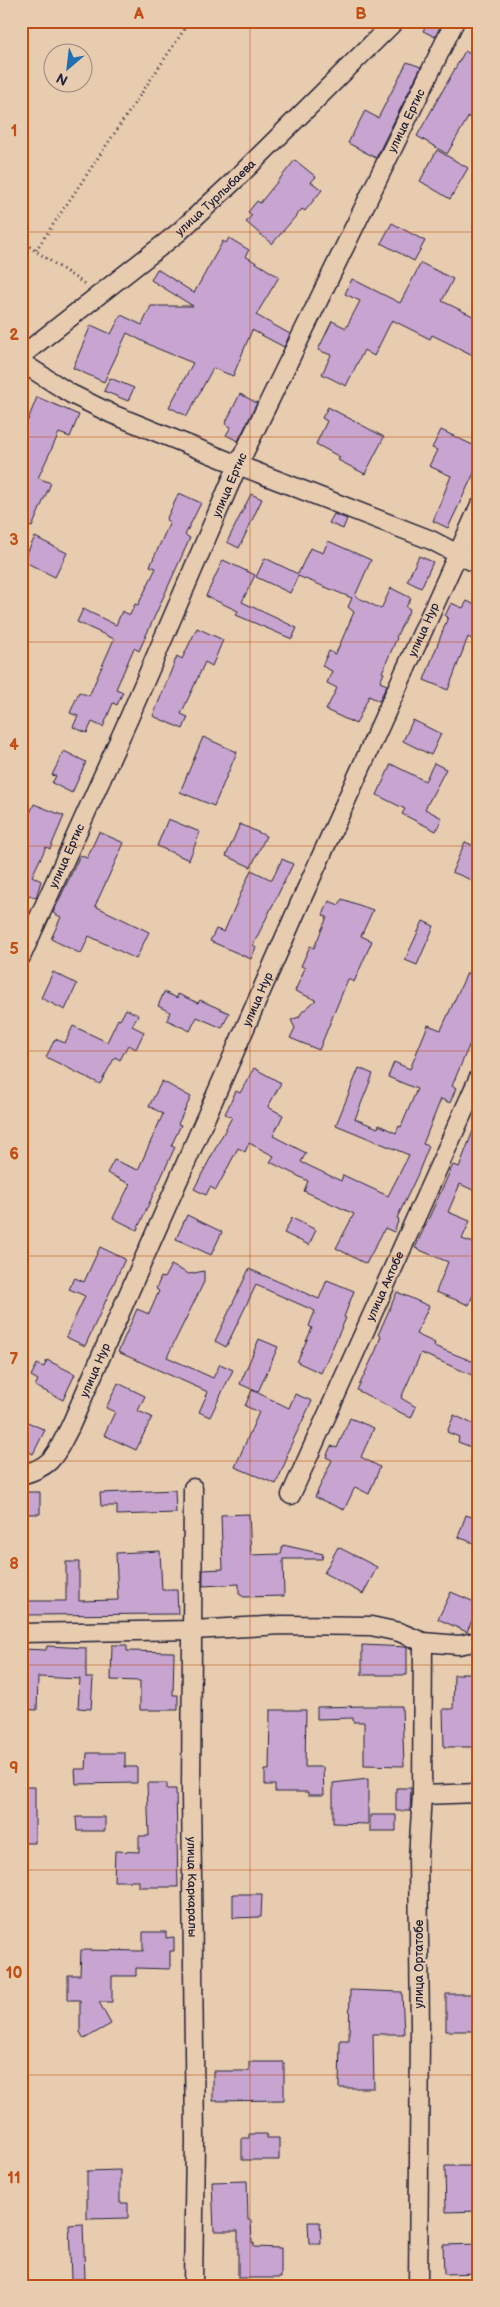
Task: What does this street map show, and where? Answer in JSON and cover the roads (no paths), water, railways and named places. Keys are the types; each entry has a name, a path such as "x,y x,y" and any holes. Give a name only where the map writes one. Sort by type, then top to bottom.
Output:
{"street":[{"name":"улица Турлыбаева","path":"21,356 179,232 234,181 395,21"},
{"name":"улица Ертис","path":"21,957 132,710 238,466 455,21"},
{"path":"21,362 72,394 112,414 238,466 422,536 458,552 479,565"},
{"name":"улица Нур","path":"21,1475 39,1470 48,1464 70,1427 197,1134 479,507"},
{"name":"улица Актобе","path":"290,1496 479,1077"},
{"name":"улица Каркаралы","path":"193,1488 191,1822 195,2139 193,2286"},
{"path":"21,1633 192,1630 282,1625 371,1626 399,1632 423,1642 459,1645 479,1641"},
{"name":"улица Ортатобе","path":"418,2286 420,2029 418,1858 422,1796 423,1642"},
{"path":"422,1796 479,1793"}]}
